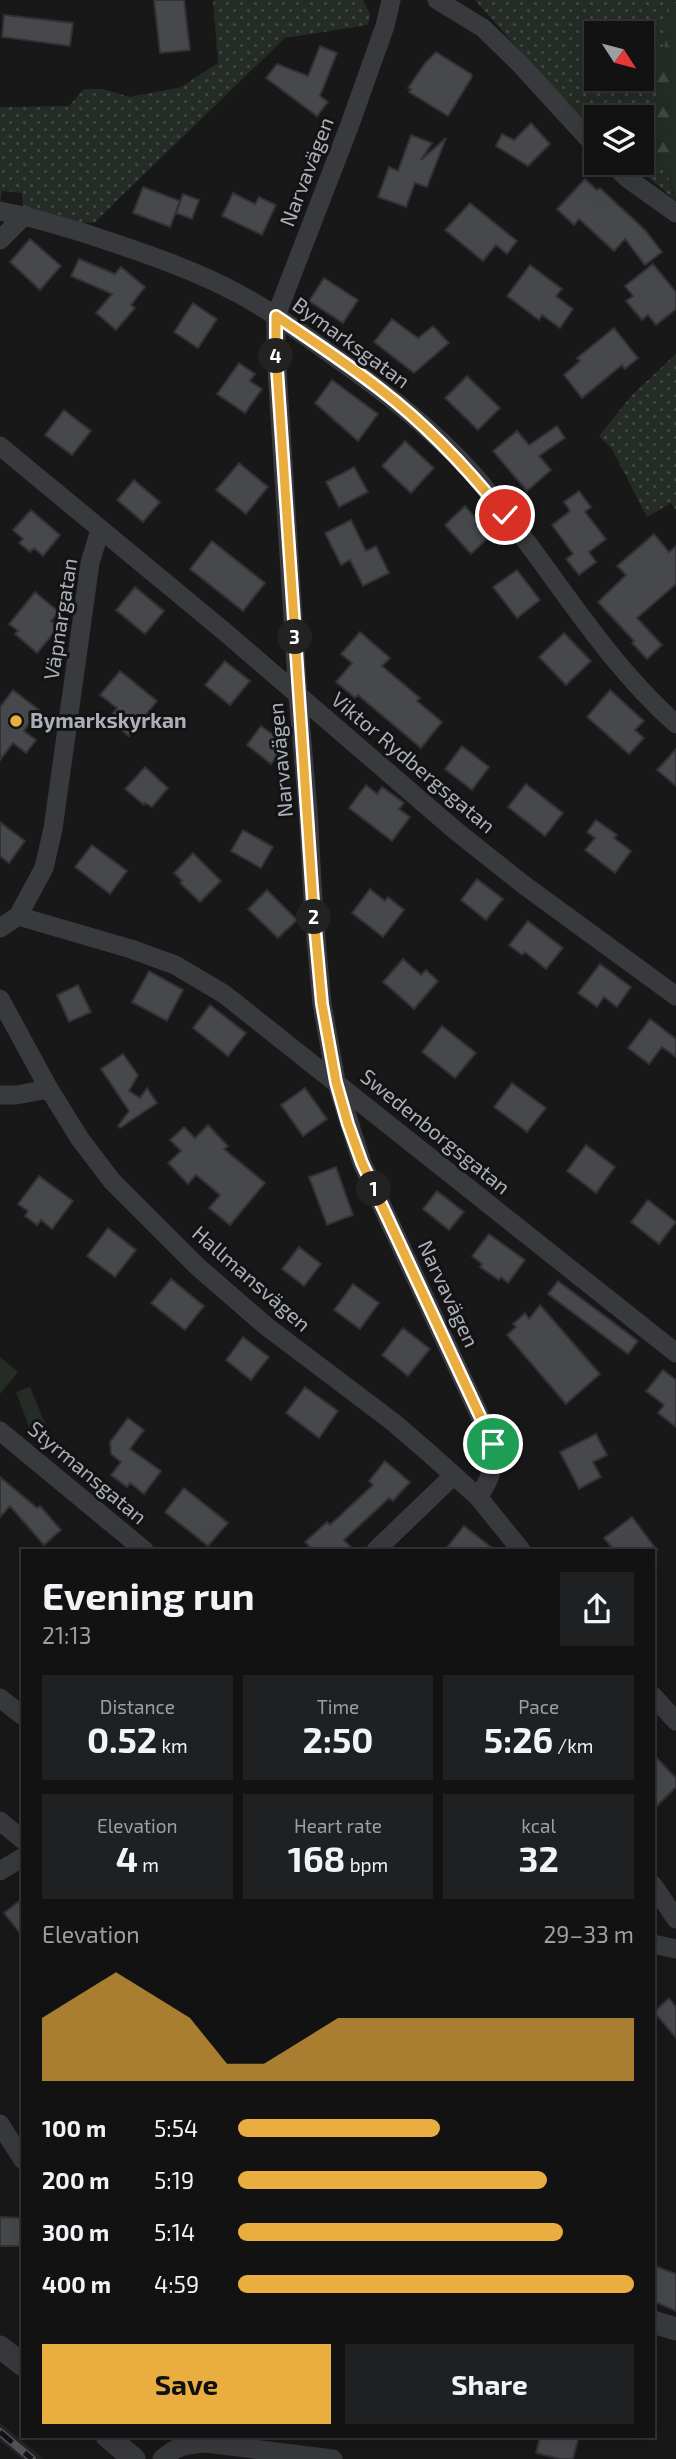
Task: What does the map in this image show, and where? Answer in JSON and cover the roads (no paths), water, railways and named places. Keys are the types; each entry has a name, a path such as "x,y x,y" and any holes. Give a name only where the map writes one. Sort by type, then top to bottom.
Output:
{"street":[{"name":"Narvavägen","path":"391,0 385,26 349,127 276,316 276,354 320,979 336,1082 362,1163 493,1444 494,1464 488,1482 478,1497"},
{"path":"437,0 483,28 584,134"},
{"path":"625,175 676,213"},
{"name":"Bymarksgatan","path":"0,211 25,215 128,247 237,293 276,316 382,390 431,432 472,474 538,556 599,642 676,724"},
{"path":"0,240 25,215"},
{"name":"Viktor Rydbergsgatan","path":"0,446 225,632 475,847 676,996"},
{"name":"Väpnargatan","path":"18,916 44,868 53,829 90,563 100,530"},
{"path":"0,928 18,916"},
{"name":"Swedenborgsgatan","path":"18,916 131,949 174,965 224,993 676,1353"},
{"name":"Hallmansvägen","path":"0,999 49,1089 80,1139 113,1181 198,1267 266,1326 408,1434 454,1475 478,1497 520,1549"},
{"path":"0,1095 16,1096 49,1089"},
{"name":"Styrmansgatan","path":"0,1431 143,1549"},
{"path":"377,1549 454,1475"},
{"path":"655,1698 676,1721"},
{"path":"0,1699 21,1715"},
{"path":"0,1821 21,1838"},
{"path":"0,1871 21,1858"},
{"path":"655,1888 676,1919"},
{"path":"655,1945 676,1950"},
{"path":"0,2124 21,2157"},
{"path":"655,2323 676,2329"},
{"path":"109,2438 134,2459"},
{"path":"162,2459 172,2449 186,2444 206,2443 333,2459"}],"railway":[{"path":"0,2432 32,2459"}],"place":[{"name":"Bymarkskyrkan","path":"16,721"}]}
